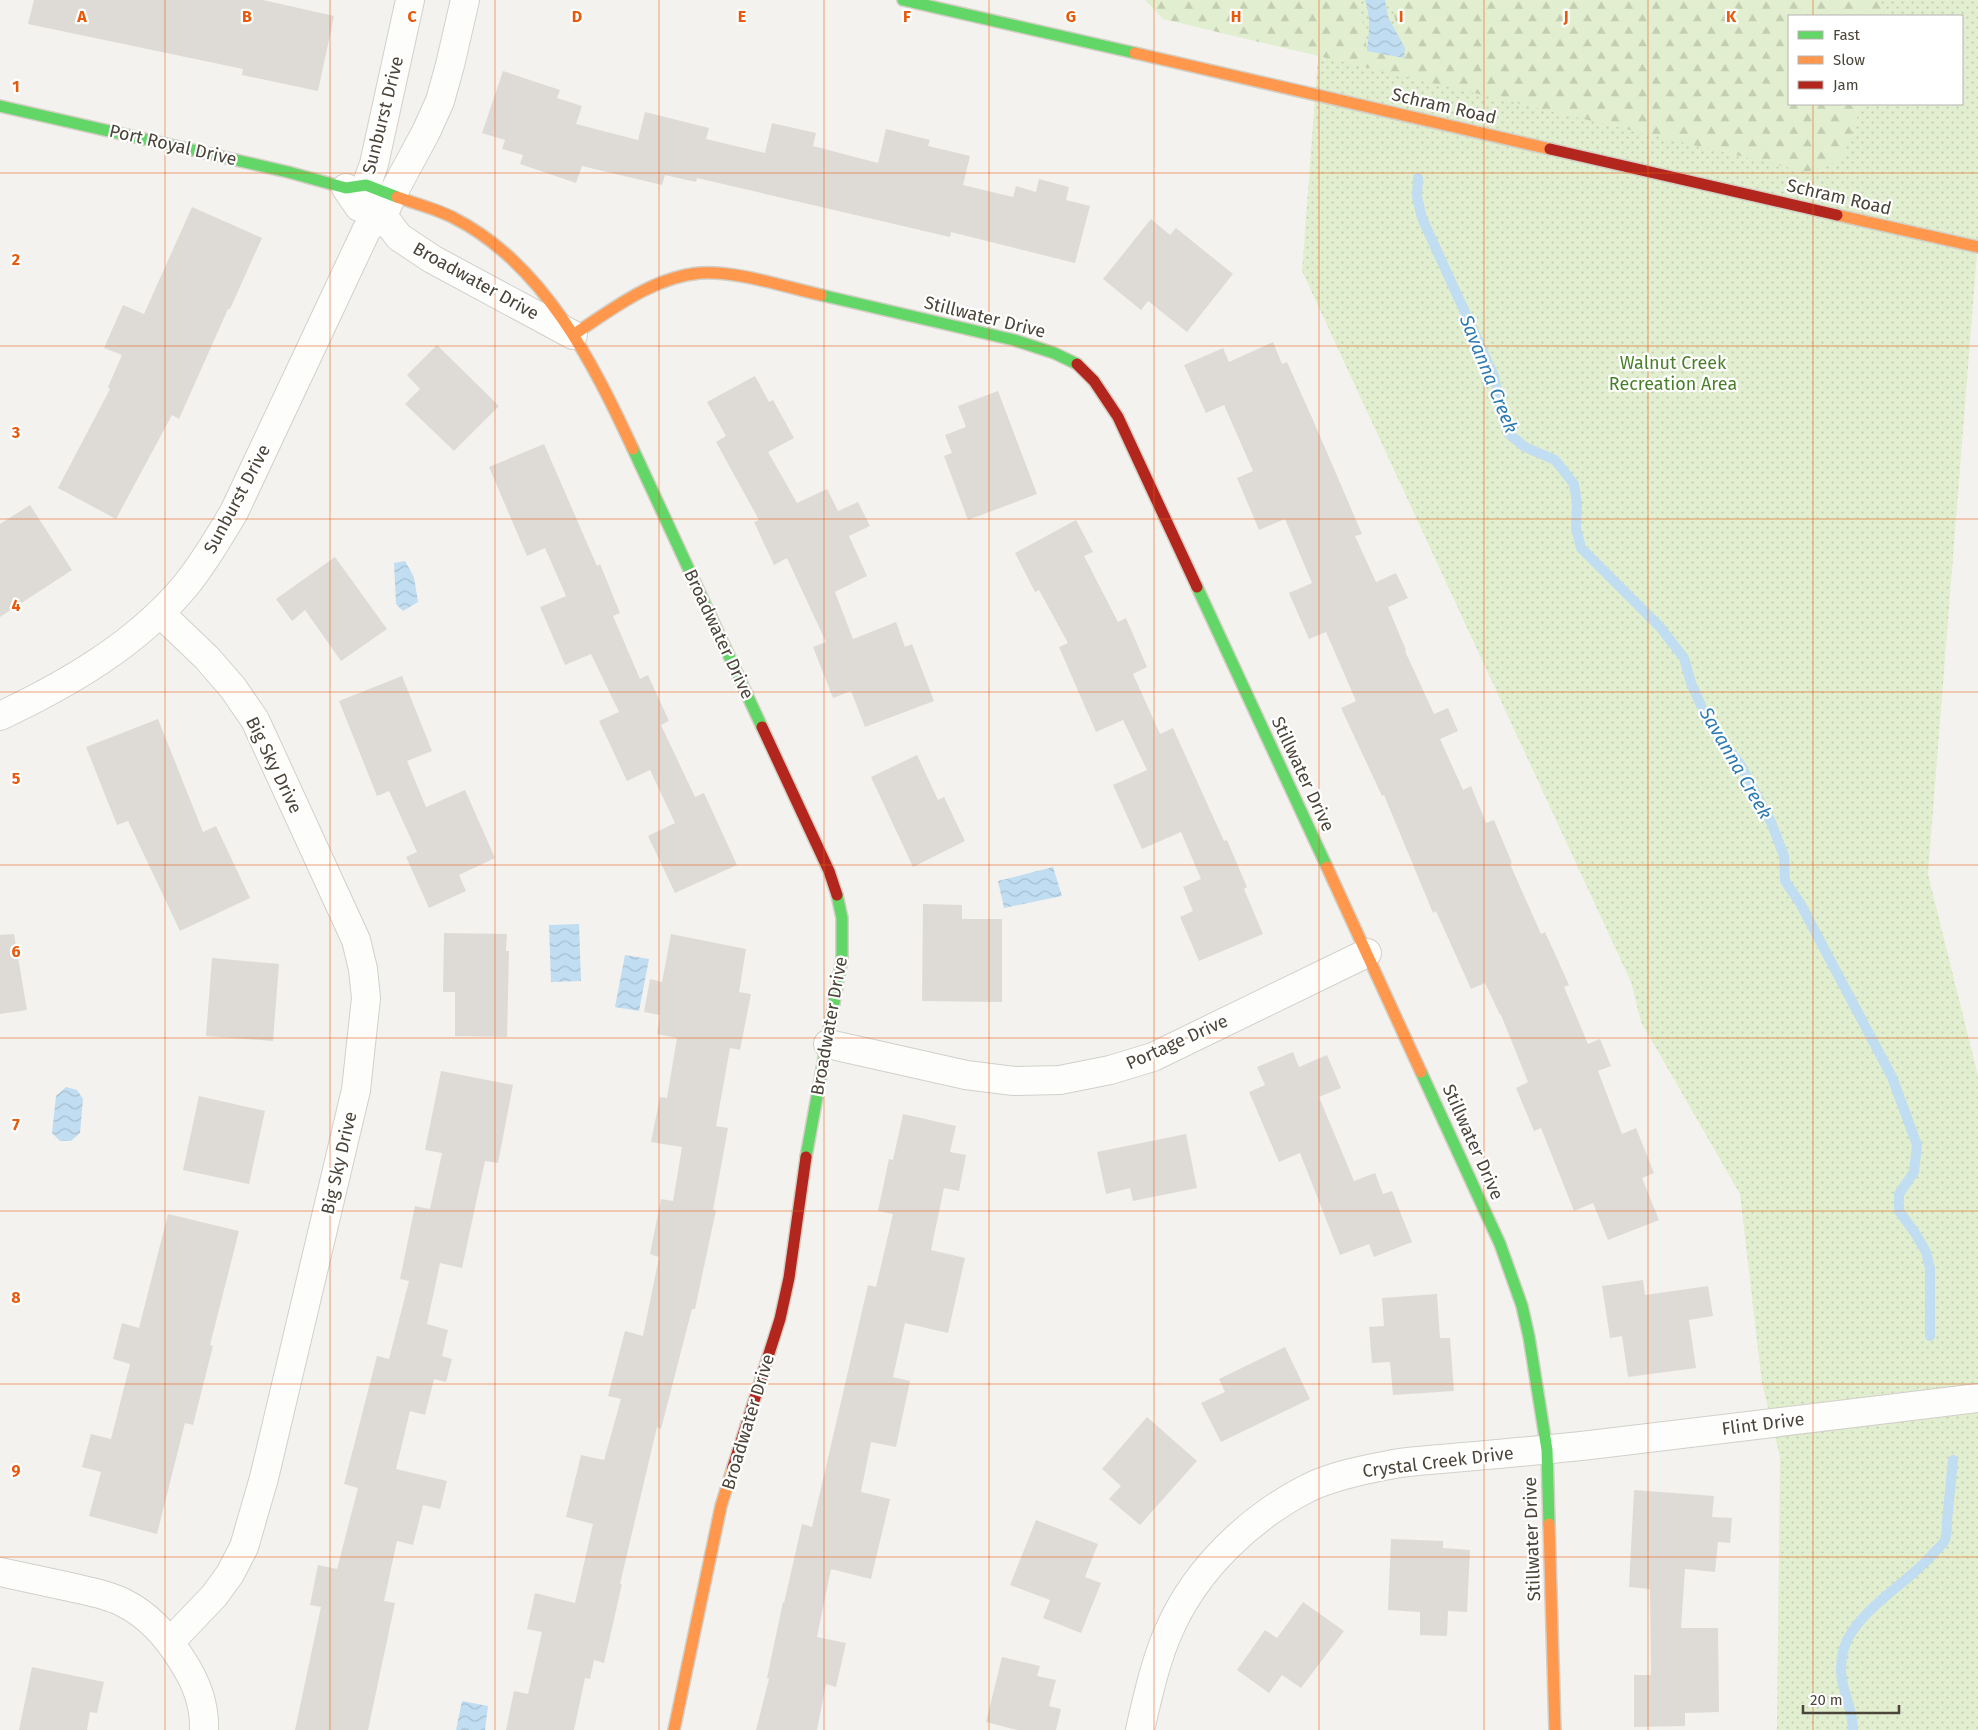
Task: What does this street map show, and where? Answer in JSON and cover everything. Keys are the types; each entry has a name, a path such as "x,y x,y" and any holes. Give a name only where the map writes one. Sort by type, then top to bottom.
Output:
{"street":[{"name":"Sunburst Drive","path":"369,203 374,164 410,0"},
{"name":"Sunburst Drive","path":"0,716 37,699 127,642 160,613 186,586 210,553 234,512 369,203 426,132 440,101 465,0"},
{"name":"Schram Road","path":"903,0 1978,247"},
{"name":"Port Royal Drive","path":"0,106 288,172 369,203"},
{"name":"Broadwater Drive","path":"369,203 399,237 432,259 573,335"},
{"name":"Broadwater Drive","path":"369,203 454,218 491,241 531,277 573,335 615,410 829,871 840,902 843,947 839,983 808,1143 789,1278 780,1319 721,1506 674,1730"},
{"name":"Stillwater Drive","path":"573,335 639,293 672,278 700,273 729,274 1014,340 1049,351 1078,365 1098,386 1118,417 1367,953 1500,1244 1522,1306 1529,1336 1547,1450 1555,1730"},
{"name":"Big Sky Drive","path":"160,613 207,658 233,688 255,720 356,940 363,970 366,998 356,1090 264,1478 244,1547 230,1574 214,1596 170,1642"},
{"name":"Portage Drive","path":"828,1044 966,1074 1014,1081 1060,1080 1110,1070 1153,1057 1367,953"},
{"name":"Flint Drive","path":"1547,1450 1978,1398"},
{"name":"Crystal Creek Drive","path":"1140,1730 1167,1635 1185,1599 1197,1581 1221,1554 1246,1530 1276,1507 1309,1487 1368,1469 1392,1464 1547,1450"},
{"path":"0,1572 92,1592 121,1602 154,1624 170,1642 200,1695 205,1720 204,1730"}],"green space":[{"path":"1145,0 1359,0 1367,51 1403,57 1391,0 1881,0 1884,15 1788,15 1788,105 1862,105 1842,160 1807,172 1163,19"},
{"name":"Walnut Creek Recreation Area","path":"1243,0 1978,0 1978,240 1928,874 1978,1076 1978,1730 1777,1730 1780,1457 1762,1383 1740,1194 1641,1022 1631,982 1302,271 1321,18"}],"water":[{"path":"1365,0 1385,0 1388,17 1405,48 1404,58 1367,51 1369,19"},
{"path":"405,561 414,577 418,602 403,611 396,604 394,563"},
{"path":"1053,867 1062,896 1004,908 998,881"},
{"path":"579,924 581,981 551,982 549,925"},
{"path":"625,955 649,959 639,1011 615,1007"},
{"path":"66,1087 77,1090 83,1099 80,1133 71,1141 60,1141 52,1133 56,1096"},
{"path":"462,1701 488,1706 485,1730 456,1730"}],"building":[{"path":"34,0 263,0 334,16 318,91 242,75 243,69 28,24"},
{"path":"503,71 560,90 557,98 582,106 576,124 638,140 645,112 709,128 706,139 765,153 772,123 816,133 813,146 878,163 886,129 930,140 928,146 970,156 963,185 1013,197 1016,186 1036,192 1039,179 1069,187 1066,200 1090,206 1075,263 951,232 950,237 697,178 696,182 665,175 662,185 582,166 576,183 520,164 523,155 502,149 505,140 482,133"},
{"path":"192,207 262,238 179,419 172,415 116,519 58,488 110,389 108,387 122,355 104,348 123,305 144,314"},
{"path":"1151,219 1170,235 1176,228 1233,274 1187,332 1148,301 1141,310 1103,279"},
{"path":"1273,342 1282,364 1287,362 1362,534 1355,536 1376,582 1396,573 1408,598 1388,607 1405,651 1434,714 1448,708 1458,731 1440,739 1463,790 1471,786 1486,823 1494,820 1512,863 1510,864 1541,934 1545,932 1569,985 1564,987 1588,1044 1600,1039 1611,1066 1598,1071 1622,1134 1636,1128 1654,1173 1642,1178 1659,1220 1608,1240 1593,1203 1574,1211 1541,1128 1534,1131 1516,1088 1528,1082 1501,1015 1485,983 1471,989 1436,911 1433,913 1384,795 1382,796 1341,708 1356,701 1326,632 1309,639 1289,593 1312,583 1285,519 1259,530 1237,478 1253,471 1224,405 1206,413 1184,365 1223,348 1229,362"},
{"path":"437,345 499,406 454,451 405,404 420,389 407,375"},
{"path":"755,376 769,402 773,400 794,438 768,452 797,503 827,489 838,511 858,502 870,526 849,536 867,576 835,592 853,639 896,622 905,647 912,644 934,701 865,727 851,691 833,698 813,647 826,642 787,558 774,565 754,522 759,520 716,442 726,436 707,402"},
{"path":"998,391 1037,494 968,520 944,456 952,453 945,435 966,427 958,406"},
{"path":"544,444 597,566 600,564 620,613 613,616 640,679 648,675 669,721 661,725 695,797 704,793 737,865 675,893 648,836 675,823 650,770 627,781 599,721 619,712 591,654 565,665 540,607 566,596 545,548 527,556 489,467"},
{"path":"30,505 72,570 0,617 0,524"},
{"path":"1076,520 1093,552 1084,556 1118,622 1126,618 1147,667 1133,674 1160,734 1173,728 1224,841 1227,840 1247,887 1244,889 1263,934 1199,961 1180,917 1193,911 1183,887 1201,879 1181,832 1142,849 1113,785 1147,770 1123,720 1096,732 1059,647 1068,643 1039,590 1035,592 1015,553"},
{"path":"335,557 387,629 341,661 305,610 292,621 276,599"},
{"path":"402,676 432,751 407,761 426,807 465,790 495,858 459,875 466,891 429,908 406,857 417,852 389,791 377,796 339,701"},
{"path":"158,719 203,832 216,826 250,898 180,931 128,821 117,825 86,747"},
{"path":"917,755 938,800 944,797 965,841 913,867 871,777"},
{"path":"923,904 962,905 962,919 1002,919 1002,1002 922,1001"},
{"path":"444,933 507,934 506,951 509,951 507,1037 455,1036 455,992 443,992"},
{"path":"14,934 27,1010 0,1014 0,935"},
{"path":"671,934 746,949 739,992 751,994 740,1050 730,1048 716,1126 728,1128 713,1210 716,1210 695,1309 692,1309 661,1429 657,1427 620,1584 622,1584 604,1663 594,1660 590,1679 585,1678 574,1730 506,1730 514,1691 528,1694 542,1632 527,1629 535,1593 575,1603 593,1524 566,1517 581,1455 604,1460 621,1399 608,1396 625,1331 643,1336 659,1257 650,1254 661,1199 673,1201 682,1147 651,1142 660,1097 667,1098 677,1038 657,1034 660,1015 644,1012 650,979 662,982"},
{"path":"212,958 279,964 273,1041 206,1036"},
{"path":"1293,1052 1299,1067 1327,1055 1341,1088 1319,1097 1354,1181 1375,1173 1383,1194 1392,1191 1412,1242 1374,1257 1369,1244 1340,1255 1300,1153 1279,1162 1249,1092 1265,1085 1257,1067"},
{"path":"441,1071 513,1085 498,1163 485,1161 462,1268 440,1263 427,1324 448,1330 442,1356 452,1359 446,1382 434,1379 425,1415 410,1411 396,1469 447,1481 440,1509 423,1505 413,1545 397,1541 384,1601 395,1603 368,1730 295,1730 321,1607 310,1605 318,1565 337,1569 358,1488 344,1484 377,1356 389,1359 409,1281 400,1279 415,1206 430,1209 442,1153 425,1150"},
{"path":"199,1096 265,1111 249,1184 183,1170"},
{"path":"903,1114 956,1126 950,1152 966,1155 959,1191 944,1188 931,1250 965,1258 948,1333 905,1323 893,1377 910,1381 896,1447 871,1442 861,1492 890,1499 871,1579 831,1569 817,1637 846,1643 836,1687 826,1684 817,1730 756,1730 769,1679 767,1678 783,1602 802,1524 812,1527 868,1285 876,1287 893,1214 878,1211 889,1159 893,1160"},
{"path":"1186,1134 1197,1188 1133,1201 1130,1188 1106,1194 1097,1152"},
{"path":"168,1214 239,1231 210,1345 213,1346 193,1425 185,1423 157,1534 89,1516 101,1472 82,1467 91,1434 111,1439 130,1364 113,1359 122,1323 139,1328"},
{"path":"1643,1280 1645,1295 1708,1286 1713,1316 1689,1320 1696,1368 1628,1377 1622,1336 1610,1338 1602,1286"},
{"path":"1437,1294 1440,1338 1450,1338 1454,1391 1393,1395 1390,1362 1372,1363 1369,1327 1384,1326 1382,1298"},
{"path":"1285,1347 1310,1399 1221,1442 1201,1403 1225,1392 1219,1379"},
{"path":"1147,1417 1197,1461 1140,1525 1109,1499 1121,1486 1102,1469"},
{"path":"1634,1490 1714,1496 1712,1517 1732,1518 1730,1543 1718,1542 1715,1572 1685,1569 1681,1628 1718,1628 1719,1712 1685,1713 1685,1726 1634,1727 1634,1675 1651,1675 1650,1589 1629,1587"},
{"path":"1036,1520 1098,1544 1085,1577 1101,1583 1081,1633 1043,1618 1050,1600 1010,1585"},
{"path":"1391,1539 1443,1541 1443,1548 1470,1550 1467,1612 1448,1611 1447,1636 1420,1635 1420,1612 1388,1610"},
{"path":"1303,1602 1344,1631 1301,1688 1282,1675 1269,1693 1237,1670 1265,1630 1277,1638"},
{"path":"1002,1657 1040,1666 1037,1676 1056,1680 1049,1706 1061,1709 1056,1730 1017,1730 986,1722"},
{"path":"32,1667 104,1682 97,1713 90,1712 87,1730 19,1730"}],"waterway":[{"name":"Savanna Creek","path":"1418,178 1417,197 1422,218 1494,376 1502,415 1509,434 1525,447 1555,460 1574,484 1577,503 1576,528 1581,548 1660,627 1684,658 1691,683 1709,723 1740,764 1771,822 1784,856 1785,881 1800,903 1892,1077 1917,1145 1914,1172 1899,1194 1899,1211 1926,1252 1930,1268 1930,1336"},
{"name":"Savanna Creek","path":"1853,1730 1850,1709 1842,1681 1841,1660 1844,1648 1859,1622 1923,1565 1944,1542 1947,1533 1953,1460"}],"traffic: fast":[{"path":"903,0 1135,53"},
{"path":"0,106 288,172 346,188 366,185 397,197"},
{"path":"821,295 1014,340 1054,353 1077,364"},
{"path":"633,449 762,727"},
{"path":"1197,587 1327,867"},
{"path":"806,1157 842,959 842,918 837,895"},
{"path":"1421,1072 1500,1244 1522,1306 1529,1337 1547,1450 1549,1524"}],"traffic: slow":[{"path":"1135,53 1550,149"},
{"path":"397,197 434,209 454,218 486,238 514,261 540,289 583,350 633,449"},
{"path":"1837,215 1978,247"},
{"path":"573,335 617,305 649,288 666,281 700,273 728,274 821,295"},
{"path":"1327,867 1421,1072"},
{"path":"674,1730 721,1506 733,1467"},
{"path":"1549,1524 1555,1730"}],"traffic: jam":[{"path":"1550,149 1837,215"},
{"path":"1077,364 1094,381 1118,417 1197,587"},
{"path":"762,727 829,871 837,895"},
{"path":"733,1467 780,1319 789,1278 806,1157"}]}
